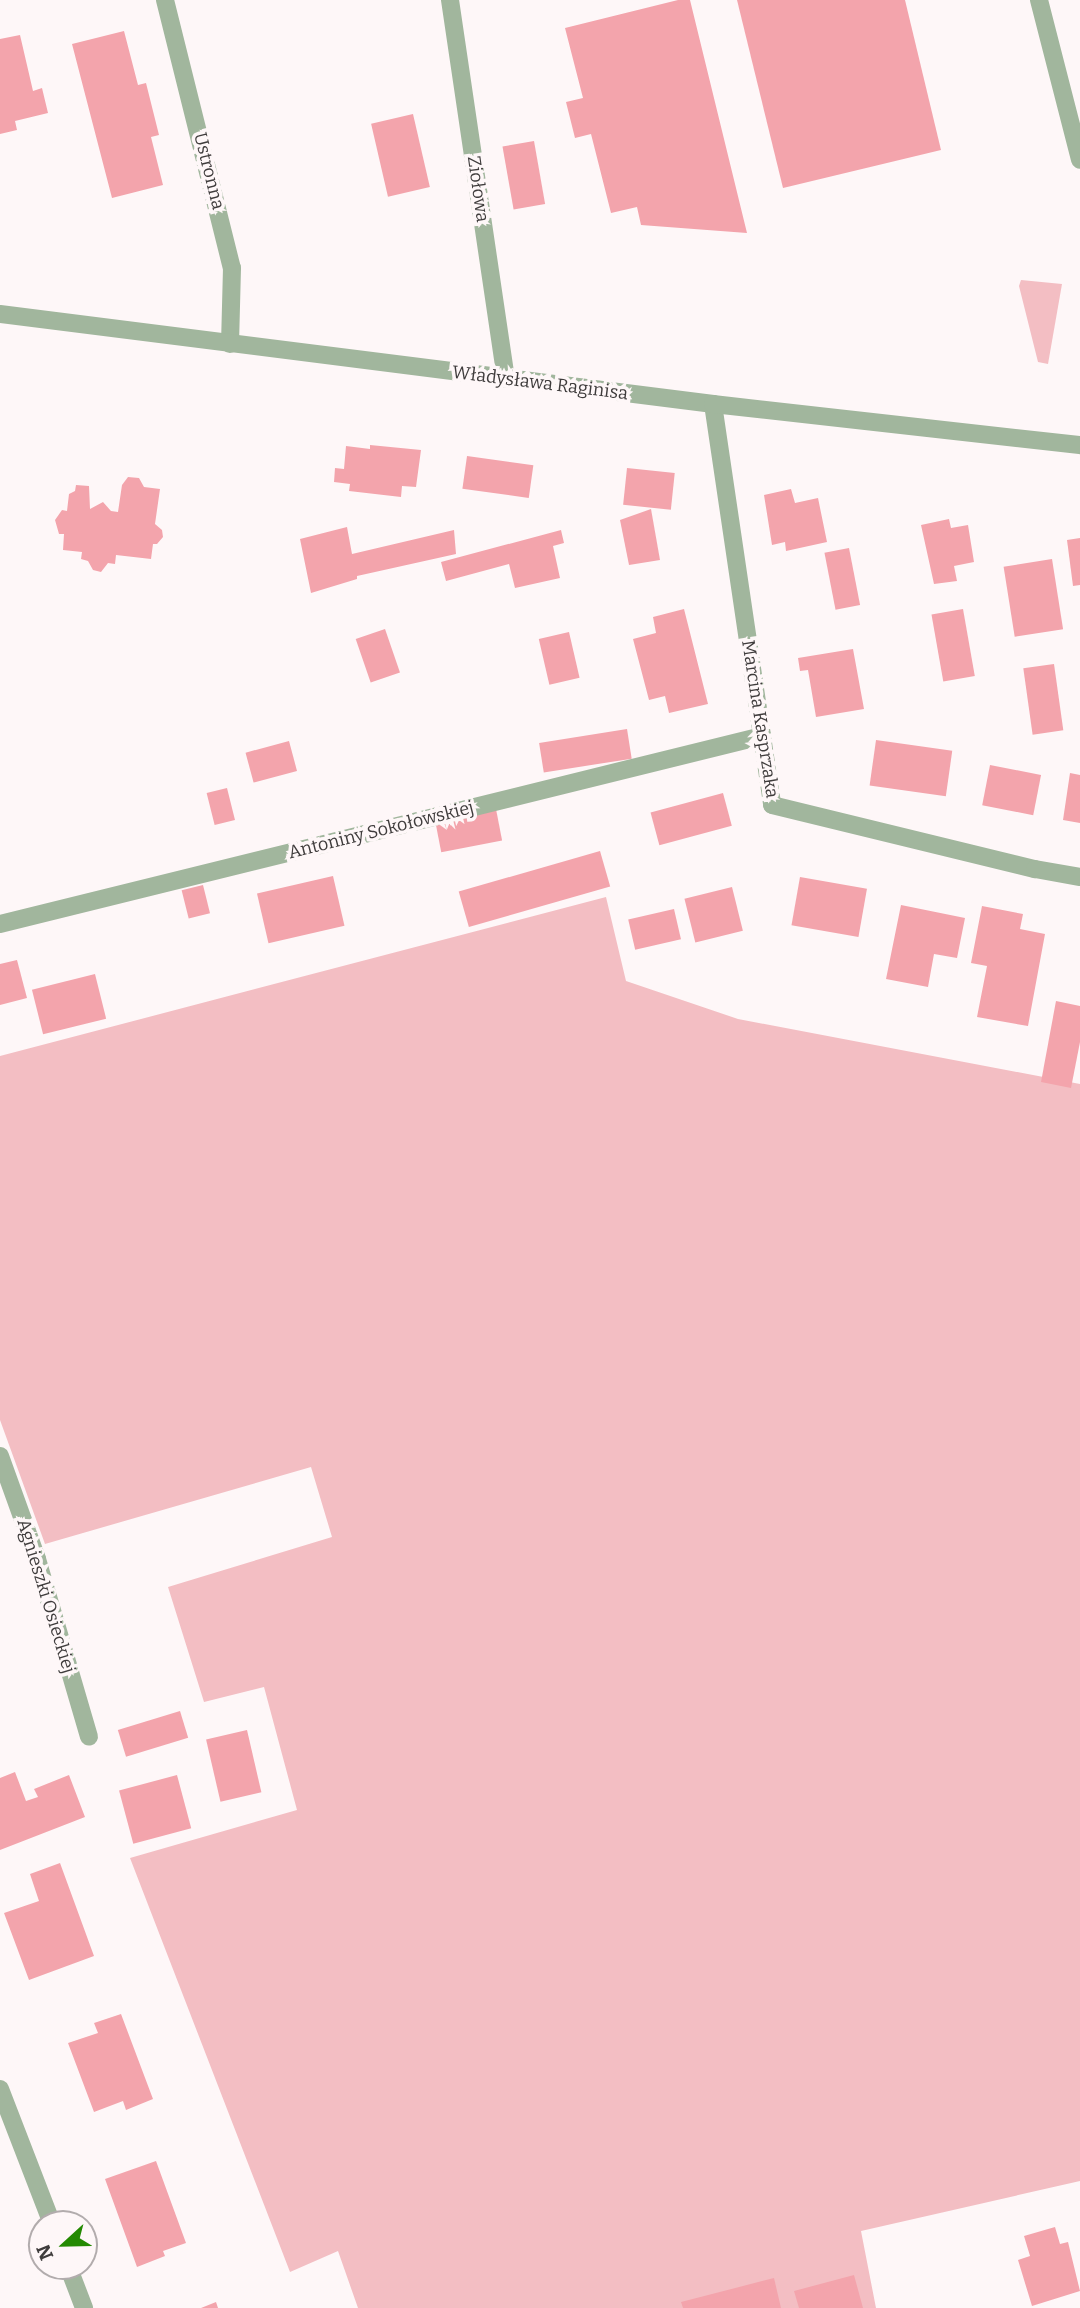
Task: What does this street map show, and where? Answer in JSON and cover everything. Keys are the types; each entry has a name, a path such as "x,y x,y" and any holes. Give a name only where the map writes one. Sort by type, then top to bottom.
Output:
{"street":[{"name":"Ustronna","path":"165,0 232,268 230,344"},
{"name":"Ziołowa","path":"450,0 506,379"},
{"path":"1039,0 1080,160"},
{"name":"Władysława Raginisa","path":"1,309 230,344 506,379 1080,445"},
{"name":"Marcina Kasprzaka","path":"713,404 772,805 1035,869 1080,877"},
{"name":"Antoniny Sokołowskiej","path":"0,924 762,736"},
{"name":"Agnieszki Osieckiej","path":"0,1456 37,1559 89,1737"},
{"path":"0,2089 47,2210"},
{"path":"73,2280 84,2308"}],"shaded area":[{"path":"1021,280 1062,284 1048,364 1038,362 1019,286"},
{"path":"606,897 626,981 738,1019 1080,1084 1080,2181 861,2231 876,2308 358,2308 338,2251 290,2272 130,1858 297,1810 264,1687 204,1702 168,1587 332,1537 311,1467 45,1544 0,1420 0,1056"}],"building":[{"path":"678,0 690,0 747,233 641,225 637,207 611,213 591,134 575,138 566,102 583,98 565,28"},
{"path":"737,0 905,0 941,150 783,188"},
{"path":"124,31 138,85 146,83 159,135 151,137 163,185 112,198 72,44"},
{"path":"20,35 33,91 42,88 48,113 15,121 17,130 0,134 0,39"},
{"path":"413,114 430,187 388,197 371,124"},
{"path":"534,141 545,204 514,210 502,147"},
{"path":"370,445 421,450 416,487 402,486 401,497 349,491 350,484 334,482 335,468 344,469 346,446 370,449"},
{"path":"467,456 533,465 529,498 462,489"},
{"path":"627,468 675,473 671,510 623,505"},
{"path":"128,477 139,478 144,487 160,489 155,524 162,530 163,537 157,544 153,544 151,559 116,555 115,564 108,563 101,572 93,570 88,561 81,559 82,552 63,550 64,534 59,534 55,520 62,510 67,511 69,494 75,491 76,485 89,486 90,509 103,502 111,511 118,512 122,485"},
{"path":"791,489 795,503 818,498 827,542 786,551 785,542 772,545 764,495"},
{"path":"651,509 660,560 629,565 620,520"},
{"path":"949,519 951,528 968,525 974,562 954,566 957,581 934,584 921,525"},
{"path":"347,527 352,554 454,530 456,554 357,576 357,579 311,593 300,539"},
{"path":"561,530 564,543 553,546 560,578 515,588 509,564 446,581 441,562"},
{"path":"1080,538 1080,585 1073,586 1067,540"},
{"path":"849,548 860,605 836,610 824,553"},
{"path":"1052,559 1063,629 1015,637 1004,567"},
{"path":"684,609 708,704 669,713 665,696 649,700 633,639 656,633 653,617"},
{"path":"963,609 975,676 943,682 931,615"},
{"path":"385,629 400,672 371,683 356,639"},
{"path":"569,632 580,678 549,685 539,639"},
{"path":"853,649 864,709 816,717 808,670 800,671 798,658"},
{"path":"1054,664 1063,730 1033,735 1023,668"},
{"path":"627,729 632,759 544,773 539,743"},
{"path":"876,740 952,751 946,796 870,786"},
{"path":"289,741 297,771 254,783 246,753"},
{"path":"990,765 1041,775 1033,815 982,805"},
{"path":"1070,773 1080,775 1080,823 1063,820"},
{"path":"227,788 235,820 215,825 207,793"},
{"path":"723,793 732,826 659,845 651,812"},
{"path":"496,809 502,840 441,852 435,821"},
{"path":"600,851 610,887 469,927 459,892"},
{"path":"333,876 344,926 268,943 257,894"},
{"path":"800,877 867,889 858,937 791,925"},
{"path":"203,885 210,913 189,918 182,890"},
{"path":"732,887 743,931 695,943 684,899"},
{"path":"901,905 965,918 957,958 934,954 928,987 886,979"},
{"path":"982,906 1023,914 1020,929 1045,934 1028,1026 977,1017 987,966 971,963"},
{"path":"674,909 681,939 635,950 628,920"},
{"path":"17,960 27,998 0,1005 0,964"},
{"path":"95,974 106,1019 43,1034 32,990"},
{"path":"1056,1001 1080,1006 1080,1042 1071,1088 1041,1082"},
{"path":"180,1711 188,1738 126,1757 118,1730"},
{"path":"247,1730 261,1792 220,1802 206,1739"},
{"path":"15,1772 26,1801 38,1797 34,1789 69,1775 85,1817 0,1850 0,1778"},
{"path":"177,1775 191,1828 133,1844 119,1791"},
{"path":"60,1863 94,1956 29,1980 4,1913 39,1901 30,1874"},
{"path":"121,2014 153,2099 126,2110 123,2101 94,2112 68,2043 98,2033 94,2023"},
{"path":"156,2161 186,2243 163,2251 165,2256 137,2267 105,2179"},
{"path":"1055,2227 1060,2244 1068,2242 1080,2291 1032,2306 1018,2260 1030,2256 1024,2236"},
{"path":"854,2275 863,2308 799,2308 794,2291"},
{"path":"774,2278 781,2308 683,2308 681,2302"},
{"path":"216,2302 218,2308 201,2308"}]}
